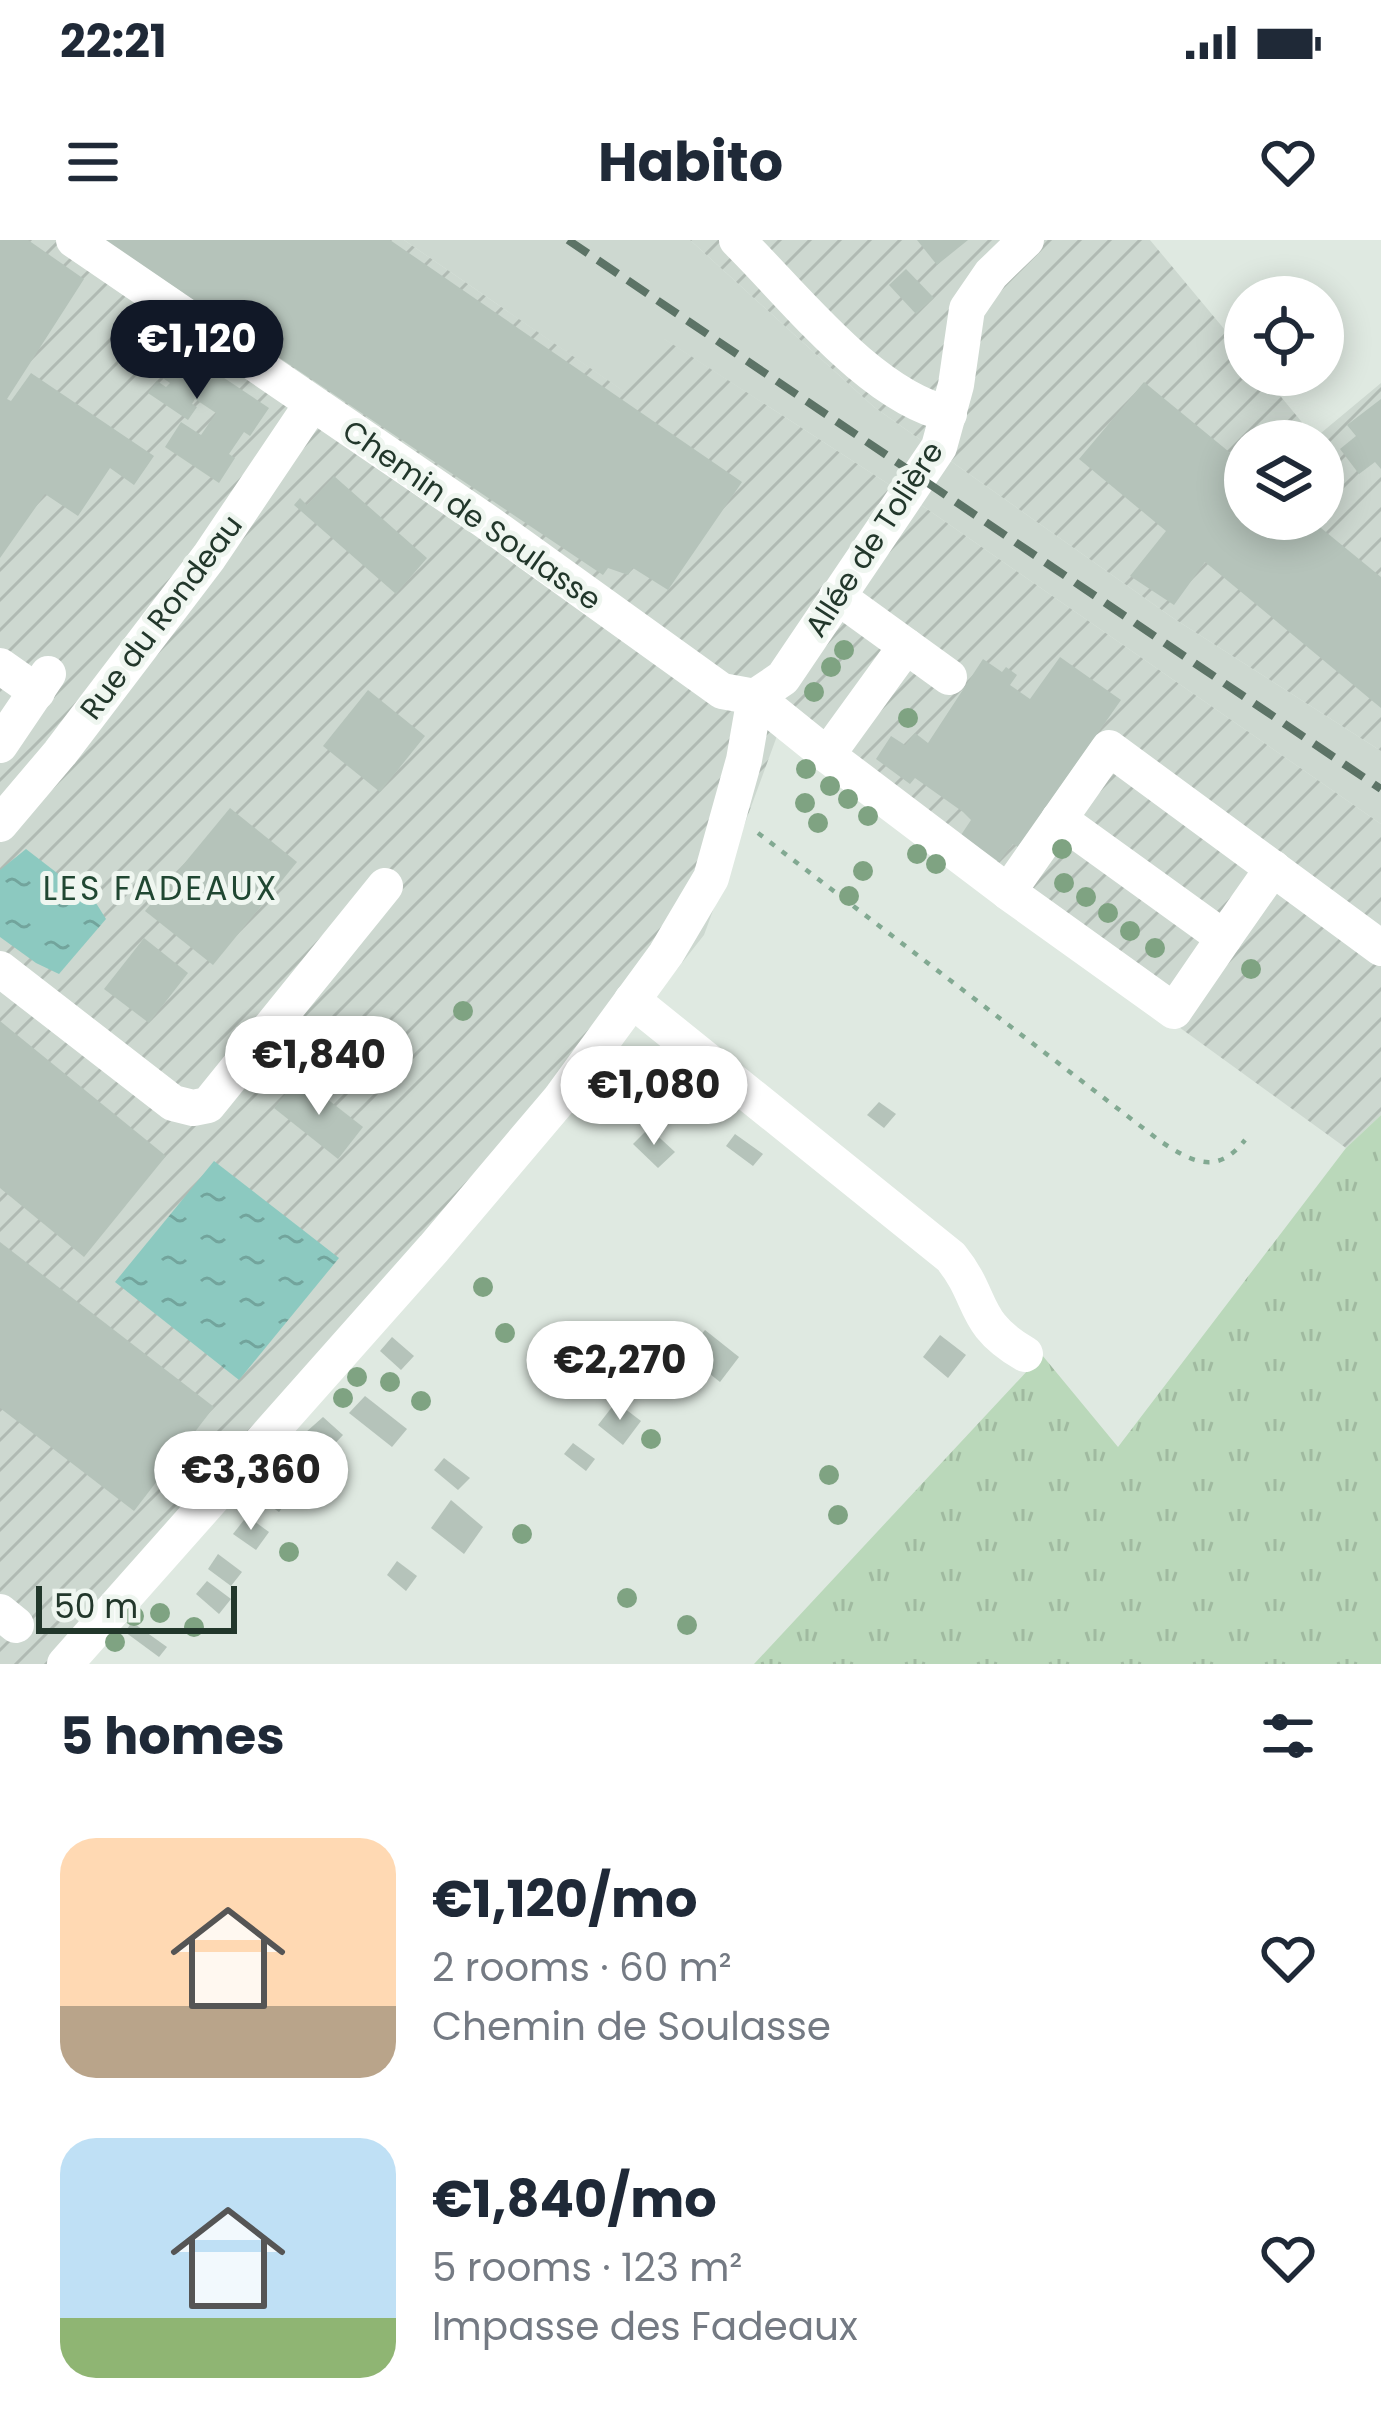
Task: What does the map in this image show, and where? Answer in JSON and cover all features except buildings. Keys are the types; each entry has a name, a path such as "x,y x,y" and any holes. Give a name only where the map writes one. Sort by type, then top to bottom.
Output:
{"street":[{"name":"Chemin de Soulasse","path":"74,240 484,520 722,691 755,697 1008,892 1174,1011 1224,938"},
{"path":"737,240 856,359 904,395 950,414"},
{"name":"Allée de Tolière","path":"755,697 783,678 939,447 950,414 967,309 991,274 1026,240"},
{"name":"Rue du Rondeau","path":"0,824 209,557 312,404"},
{"path":"837,596 949,677"},
{"path":"827,755 906,646"},
{"path":"0,666 43,683 0,745"},
{"path":"65,1664 560,1099 666,954 710,878 755,697"},
{"path":"1008,892 1109,748 1381,948"},
{"path":"1059,819 1224,938 1273,868"},
{"path":"0,969 173,1103 193,1108 208,1105 385,886"},
{"path":"632,1000 951,1257 992,1333 1024,1354"}],"path":[{"path":"729,812 1176,1152 1192,1162 1216,1161 1233,1155 1245,1140"}],"shaded area":[{"path":"0,240 404,240 625,392 663,338 927,509 1381,824 1381,1115 1346,1148 777,736 704,935 537,1147 85,1664 0,1664"},
{"path":"404,240 690,240 874,407 1173,618 1381,751 1381,824 927,509 664,339 626,393"},
{"path":"690,240 1150,240 1224,329 1224,396 1280,396 1300,420 1224,420 1224,540 1344,540 1344,420 1337,420 1381,383 1381,751 1173,618 874,407"}],"green space":[{"path":"1381,1115 1381,1664 754,1664 1042,1355 1118,1447 1346,1148"}],"water":[{"path":"26,849 96,903 106,919 59,974 0,937 0,870"},
{"path":"214,1161 339,1258 239,1380 115,1282"}],"railway":[{"path":"568,240 1381,789"}],"district":[{"name":"LES FADEAUX","path":"161,888"}]}
